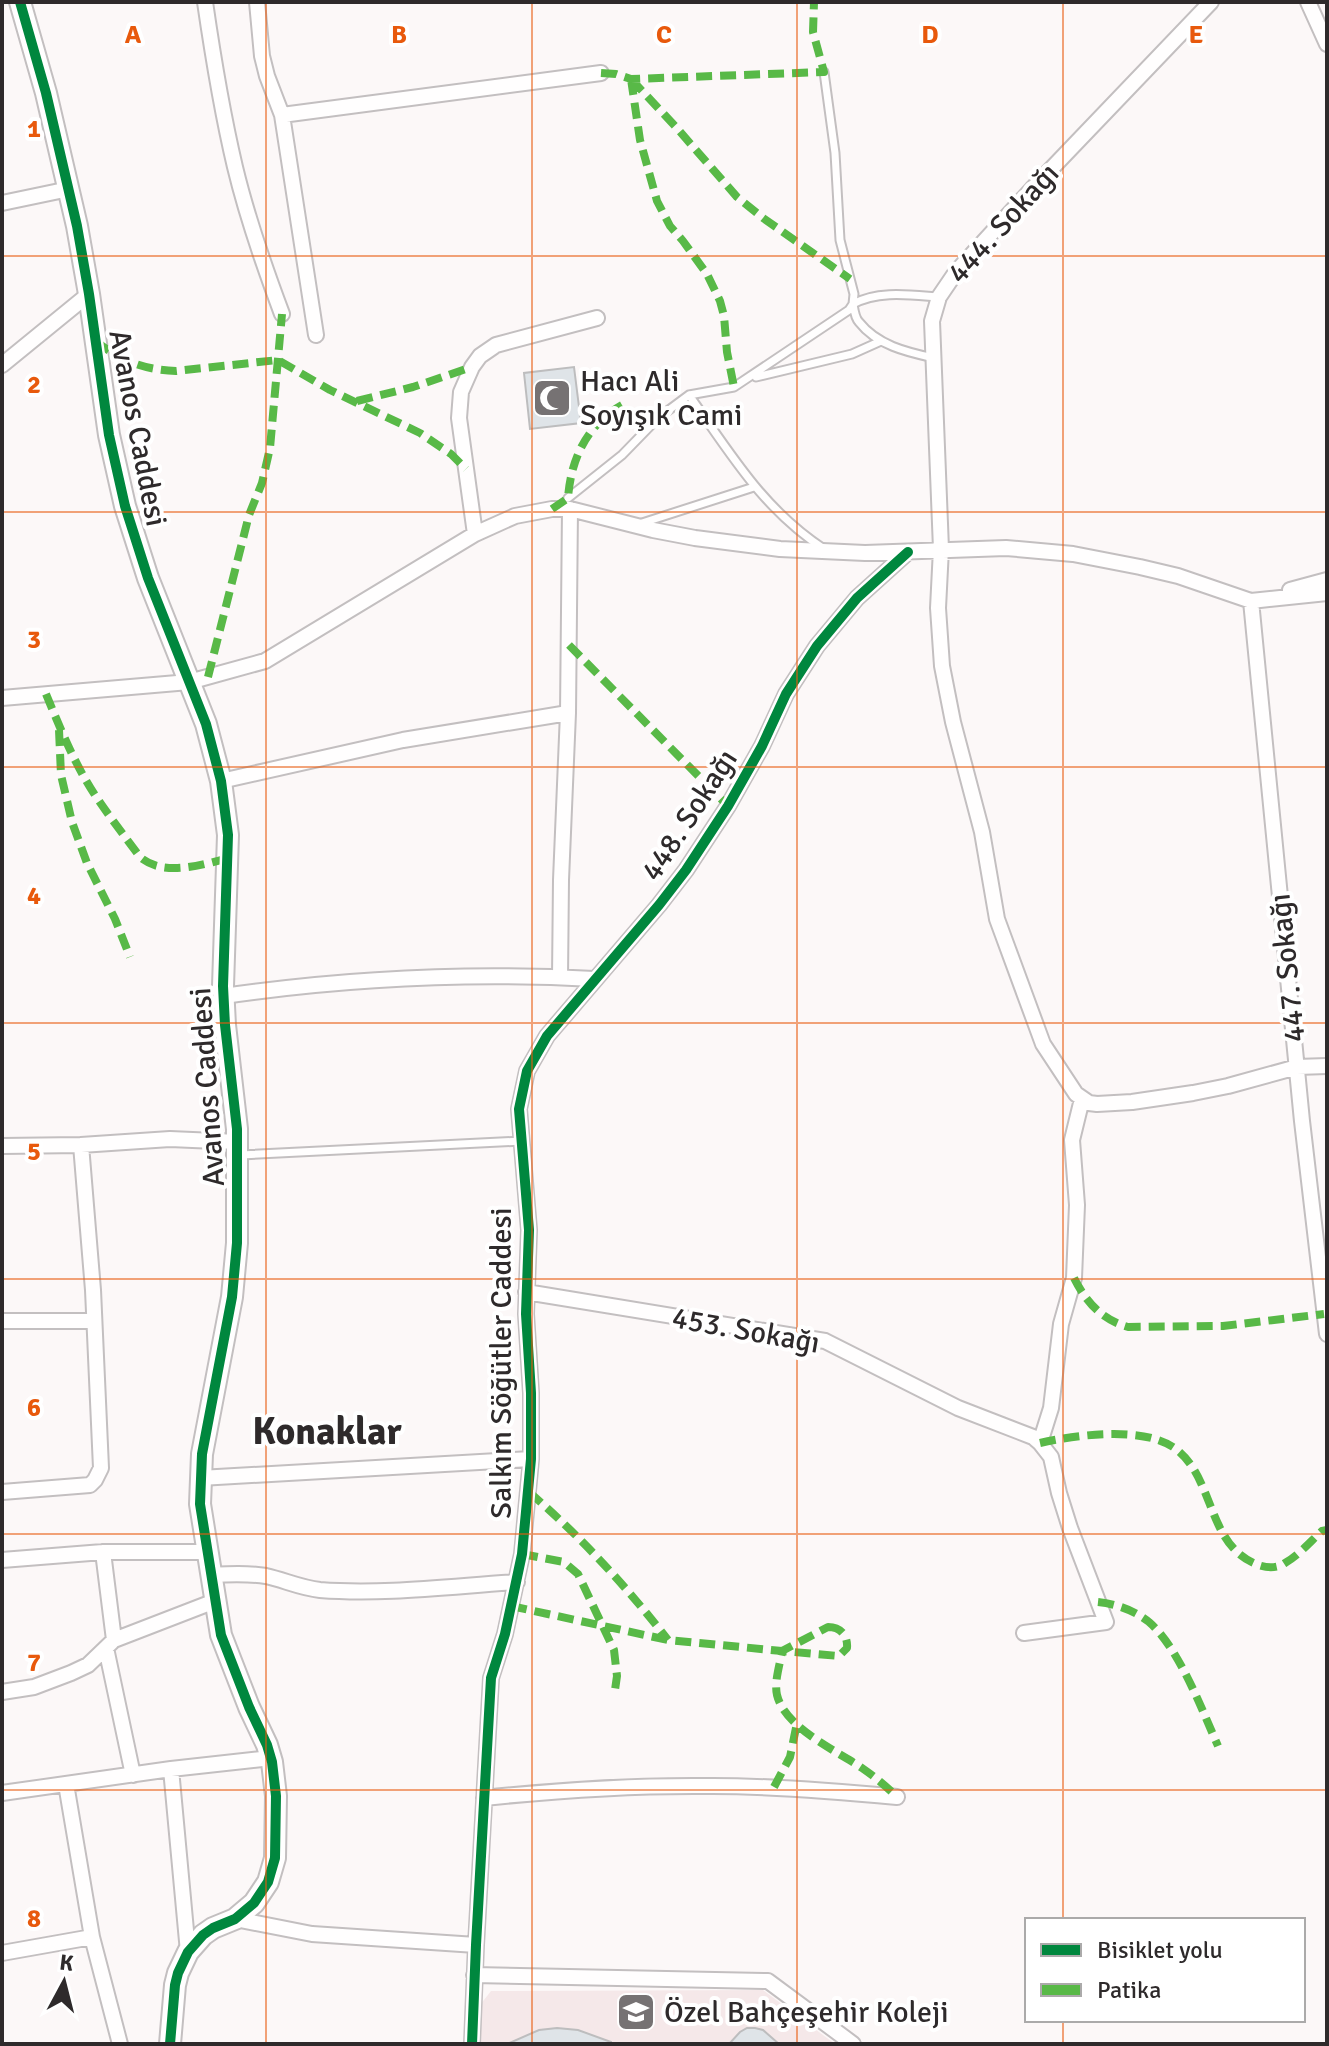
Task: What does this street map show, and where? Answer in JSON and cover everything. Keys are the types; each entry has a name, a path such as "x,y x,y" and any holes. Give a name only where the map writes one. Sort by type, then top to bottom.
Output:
{"street":[{"name":"Avanos Caddesi","path":"20,2 69,189 89,294 109,435 125,506 148,578 206,724 221,781 229,858 224,996 238,1149 235,1270 202,1454 200,1504 221,1635 271,1758 276,1796 275,1858 262,1893 245,1912 213,1928 188,1952 175,1985 170,2044"},
{"path":"205,2 235,167 264,266 282,314"},
{"path":"257,2 262,56 282,115 316,335"},
{"name":"444. Sokağı","path":"1082,1099 1043,1044 997,919 982,832 953,722 942,666 932,321 939,297 956,272 1211,2"},
{"path":"1308,2 1327,44"},
{"path":"282,115 601,73"},
{"path":"2,203 69,189"},
{"path":"2,365 89,294"},
{"path":"475,534 459,418 461,392 472,367 480,356 496,345 597,318"},
{"path":"2,698 189,682 265,661 475,534 515,516 569,503 635,525 738,544 828,552 1028,549 1107,560 1178,576 1251,601 1327,593"},
{"path":"560,977 568,713 569,503"},
{"name":"448. Sokağı","path":"519,1109 523,1083 532,1059 594,979 659,905 713,830 762,746 786,694 817,646 857,598 908,552"},
{"path":"1251,601 1327,580"},
{"name":"447. Sokağı","path":"1251,601 1327,1334"},
{"path":"221,781 403,740 568,713"},
{"path":"224,996 377,979 483,975 594,979"},
{"path":"1024,1633 1106,1622 1070,1528 1051,1457 1040,1443 1051,1408 1061,1324 1074,1278 1077,1205 1072,1140 1082,1099 1097,1104 1158,1099 1228,1086 1297,1067 1327,1066"},
{"name":"Salkım Söğütler Caddesi","path":"472,2044 491,1678 517,1582 531,1459 526,1292 529,1230 519,1109"},
{"path":"2,1146 170,1139 238,1149"},
{"path":"2,1492 90,1485 99,1474 102,1462 81,1145"},
{"name":"453. Sokağı","path":"526,1292 825,1341 958,1408 1024,1432 1040,1443"},
{"path":"2,1321 94,1321"},
{"path":"200,1478 531,1459"},
{"path":"103,1552 110,1644 133,1775"},
{"path":"2,1560 103,1552 207,1552"},
{"path":"210,1575 251,1574 329,1590 517,1582"},
{"path":"2,1692 34,1687 71,1673 88,1665 110,1644 215,1601"},
{"path":"2,1793 271,1758"},
{"path":"171,1769 188,1952"},
{"path":"66,1784 92,1937 120,2044"},
{"path":"484,1798 598,1788 713,1786 897,1797"},
{"path":"235,1919 312,1934 476,1945"},
{"path":"2,1953 92,1937"},
{"path":"474,1975 768,1981 853,2044"}],"lane":[{"path":"824,72 835,153 840,240 854,294 857,321 881,341 907,352 934,358"},
{"path":"569,503 658,418 689,395 734,387 749,379 845,314 853,304 871,296 939,297"},
{"path":"749,379 852,354 881,341"},
{"path":"689,395 754,487 780,516 828,552"},
{"path":"635,525 754,487"},
{"path":"238,1149 522,1141"}],"shaded area":[{"name":"Özel Bahçeşehir Koleji","path":"763,1990 835,2044 479,2044 480,2005 491,1991"}],"building":[{"name":"Hacı Ali Soyışık Cami","path":"574,367 581,423 530,429 524,373"},
{"path":"747,2028 763,2030 779,2044 729,2044"},
{"path":"539,2030 578,2030 611,2044 507,2044"}],"marked path":[{"path":"601,73 631,79 824,72 813,32 814,2"},
{"path":"631,79 640,140 657,201 670,226 707,274 720,301 734,387"},
{"path":"631,79 737,197 850,279"},
{"path":"208,677 249,515 262,483 270,448 282,314"},
{"path":"96,341 124,359 165,370 278,360 330,390 420,433 451,454 466,469"},
{"path":"357,401 413,387 472,367"},
{"path":"552,509 568,498 577,456 590,433 622,405"},
{"path":"569,645 728,806"},
{"path":"46,694 83,775 140,857 160,867 171,868 229,858"},
{"path":"59,730 61,775 72,822 87,863 130,957"},
{"path":"1074,1278 1096,1309 1110,1320 1128,1327 1223,1326 1324,1314"},
{"path":"1040,1443 1089,1435 1126,1434 1160,1440 1173,1447 1187,1459 1197,1474 1228,1541 1240,1554 1260,1565 1282,1565 1327,1530"},
{"path":"529,1492 602,1563 668,1640"},
{"path":"522,1554 564,1562 578,1574 614,1650 615,1690"},
{"path":"1098,1602 1131,1611 1160,1633 1189,1680 1218,1746"},
{"path":"511,1606 668,1640 782,1651 776,1690 790,1718 813,1738 862,1768 897,1797"},
{"path":"828,1627 840,1630 846,1640 847,1648 839,1656 782,1651 828,1627"},
{"path":"774,1787 790,1757 797,1723"}],"cycle path":[{"path":"20,2 46,93 77,226 109,435 125,506 148,578 206,724 221,781 228,835 223,986 237,1129 237,1243 232,1297 202,1454 200,1504 221,1635 272,1762 276,1796 275,1858 268,1882 254,1903 235,1919 203,1935 188,1952 175,1985 170,2044"},
{"path":"472,2044 491,1678 505,1634 522,1554 531,1459 526,1314 529,1230 519,1109 527,1071 547,1036 686,870 728,806 762,746 786,694 817,646 857,598 908,552"}],"place":[{"name":"Hacı Ali Soyışık Cami","path":"552,398"},
{"name":"Özel Bahçeşehir Koleji","path":"636,2012"}],"district":[{"name":"Konaklar","path":"327,1431"}]}
